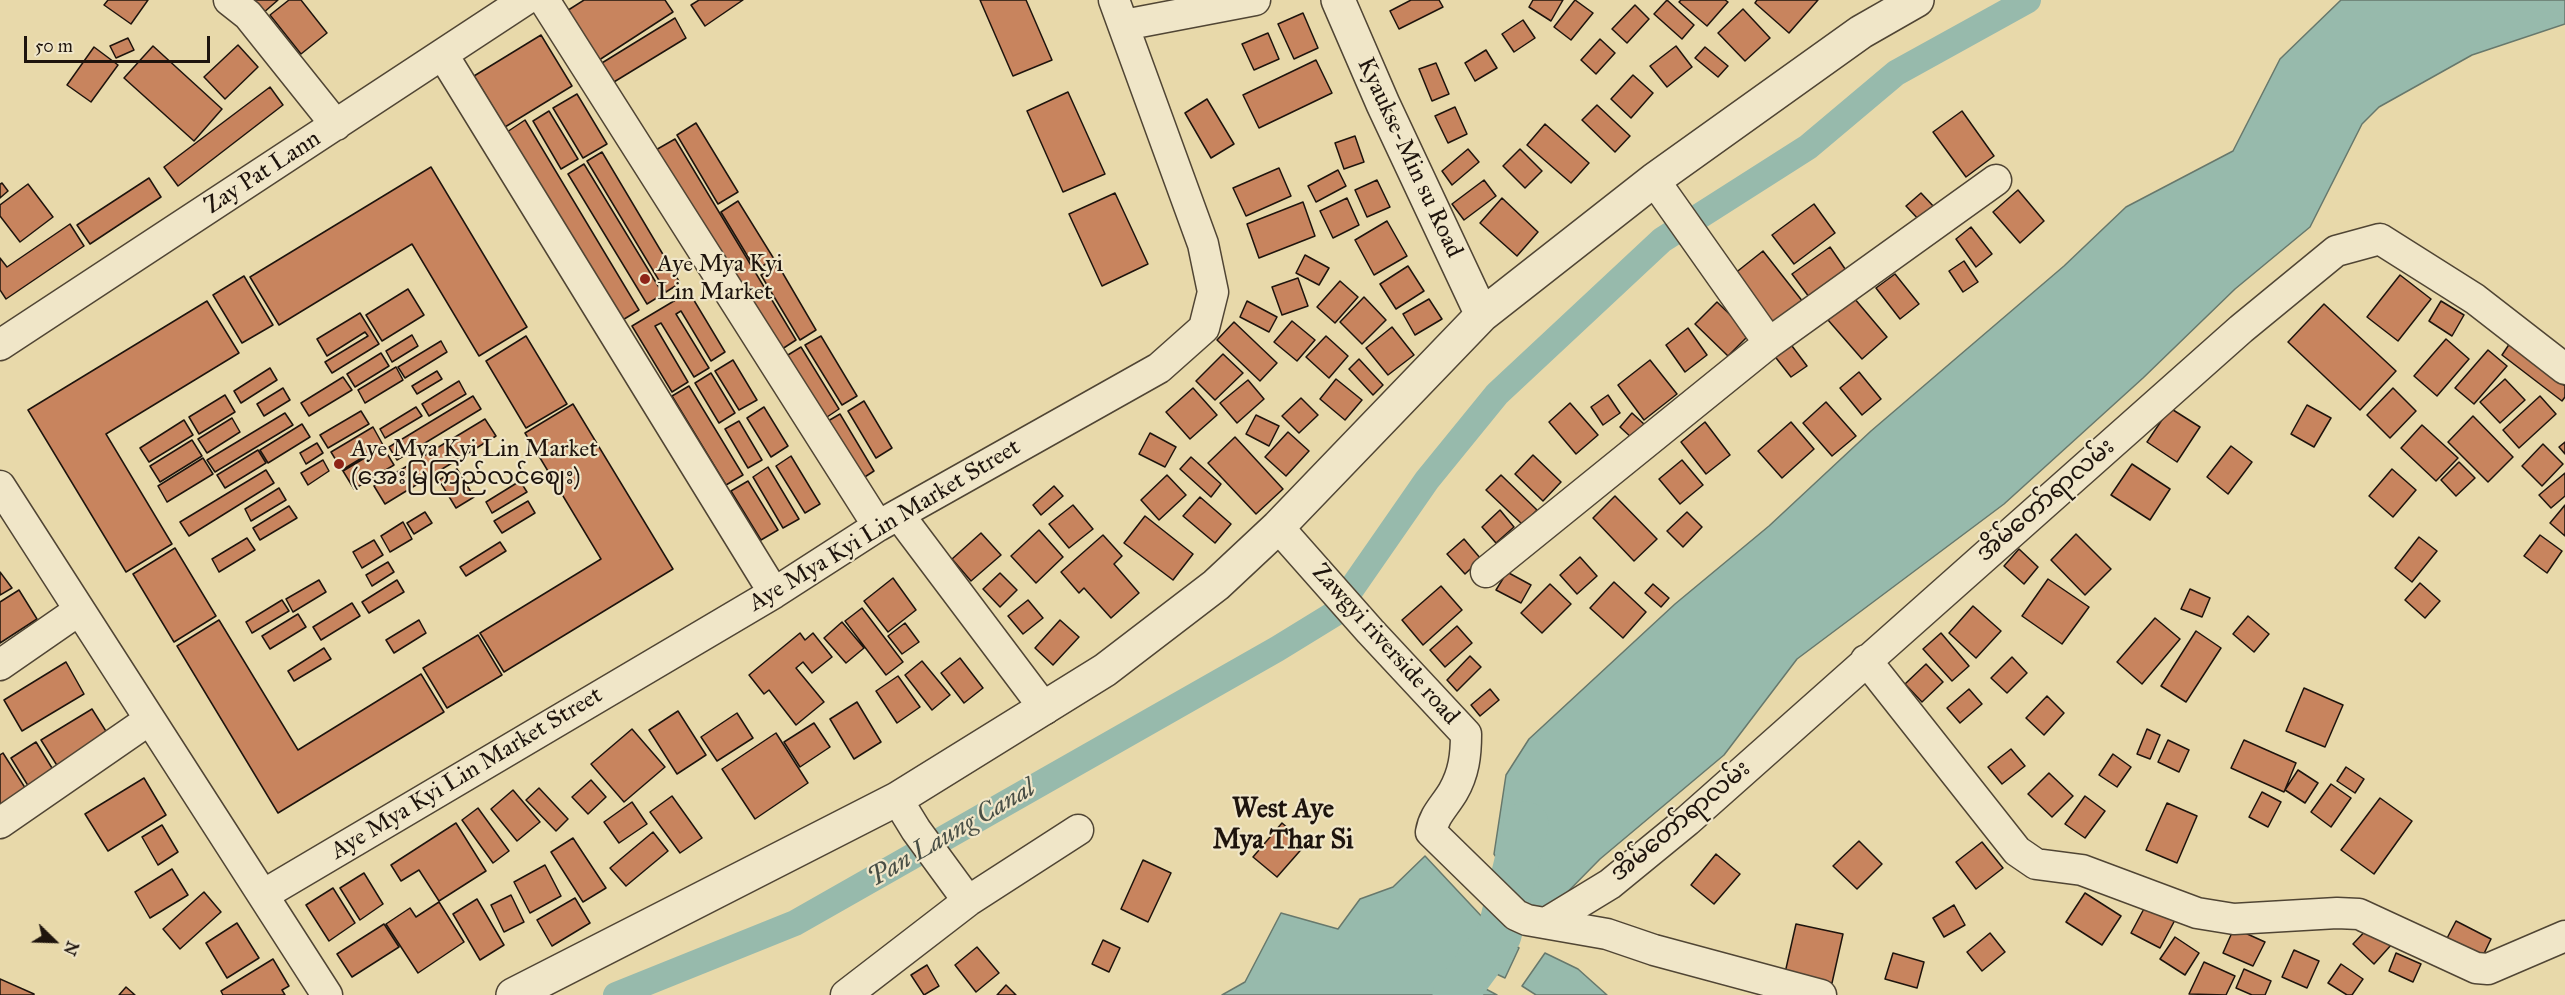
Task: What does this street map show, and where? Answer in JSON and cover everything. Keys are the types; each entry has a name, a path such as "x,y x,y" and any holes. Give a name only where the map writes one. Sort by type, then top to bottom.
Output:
{"street":[{"path":"229,0 249,15 336,125"},
{"name":"Zay Pat Lann","path":"0,345 525,0"},
{"path":"544,0 889,521 1045,709"},
{"path":"1119,13 1255,0"},
{"name":"Kyaukse-Min su Road","path":"1338,0 1383,104 1482,315"},
{"path":"513,995 560,974 897,799 1105,670 1216,585 1278,527 1482,315 1654,180 1861,32 1917,0"},
{"name":"Aye Mya Kyi Lin Market Street","path":"263,895 774,593 889,521 1160,368 1204,328 1213,292 1203,244 1119,13"},
{"path":"443,55 774,593"},
{"path":"1654,180 1769,343"},
{"path":"1486,572 1769,343 1996,180"},
{"name":"အိမ်တော်ရာလမ်း","path":"1546,923 1610,884 1687,821 2241,329 2336,251 2380,239 2475,299 2565,369"},
{"path":"0,486 78,611 327,995"},
{"name":"Zawgyi riverside road","path":"1278,527 1370,632 1466,734 1466,760 1453,792 1434,818 1431,832 1516,915 1607,934 1654,950 1821,995"},
{"path":"0,665 78,611"},
{"path":"1866,660 2017,851 2036,864 2082,870 2197,913 2234,919 2337,913 2359,914 2476,968 2488,969 2565,936"},
{"path":"0,823 149,720"},
{"path":"897,799 916,830 969,901"},
{"path":"846,995 969,901 1078,830"}],"shaded area":[{"path":"2341,0 2565,0 2565,24 2472,55 2379,107 2362,124 2310,227 2235,289 2143,378 2004,504 1797,659 1724,755 1600,859 1538,922 1494,854 1506,775 1529,739 1675,604 1769,526 1871,431 2064,266 2126,207 2233,151 2280,59"},
{"path":"1425,856 1499,935 1519,948 1505,978 1475,964 1469,980 1497,995 1222,995 1245,982 1281,913 1338,929 1360,899 1393,887"},
{"path":"1545,953 1578,969 1607,995 1536,995 1522,986"}],"building":[{"path":"108,0 148,0 131,24 104,5"},
{"path":"250,0 278,0 262,14"},
{"path":"289,0 301,0 327,33 301,54 270,15"},
{"path":"584,0 665,0 673,12 593,64 562,14"},
{"path":"699,0 743,0 705,26 691,5"},
{"path":"980,0 1026,0 1052,60 1013,76"},
{"path":"1411,0 1439,0 1443,7 1399,29 1390,11"},
{"path":"1533,0 1563,0 1551,21 1529,7"},
{"path":"1575,0 1593,13 1571,40 1554,27"},
{"path":"1667,0 1694,25 1682,39 1654,14"},
{"path":"1681,0 1725,0 1728,2 1707,26 1679,2"},
{"path":"1757,0 1818,0 1789,33 1755,3"},
{"path":"1635,5 1649,19 1627,43 1612,29"},
{"path":"1743,9 1770,38 1745,61 1718,33"},
{"path":"1303,13 1318,48 1294,59 1278,24"},
{"path":"675,18 686,38 609,85 597,66"},
{"path":"1523,20 1535,38 1514,52 1502,34"},
{"path":"1268,33 1279,59 1254,70 1242,44"},
{"path":"541,35 572,86 505,127 474,76"},
{"path":"128,38 134,50 116,58 110,46"},
{"path":"1600,39 1615,53 1596,74 1581,60"},
{"path":"238,45 258,67 225,99 204,77"},
{"path":"153,46 222,109 194,141 124,78"},
{"path":"1676,46 1692,67 1667,87 1650,66"},
{"path":"94,47 118,65 91,102 67,85"},
{"path":"1705,47 1728,66 1718,77 1695,58"},
{"path":"1486,50 1497,68 1475,81 1465,63"},
{"path":"1316,60 1332,93 1259,128 1243,95"},
{"path":"1436,63 1449,94 1432,101 1419,69"},
{"path":"1633,75 1653,93 1631,118 1611,99"},
{"path":"270,87 283,105 178,186 164,167"},
{"path":"1068,92 1105,174 1063,192 1027,111"},
{"path":"577,94 607,144 583,158 553,108"},
{"path":"1207,99 1234,144 1211,158 1185,113"},
{"path":"1597,105 1630,136 1615,152 1582,120"},
{"path":"1455,107 1467,134 1448,143 1435,116"},
{"path":"549,111 578,159 561,169 533,121"},
{"path":"1962,111 1994,156 1966,177 1933,132"},
{"path":"525,120 639,310 621,321 507,132"},
{"path":"696,123 738,192 718,204 677,135"},
{"path":"1545,124 1589,163 1571,183 1527,145"},
{"path":"1355,136 1364,162 1344,169 1335,143"},
{"path":"675,139 796,340 776,353 654,151"},
{"path":"1468,149 1479,162 1452,185 1442,171"},
{"path":"1520,149 1542,171 1525,188 1503,166"},
{"path":"602,152 680,283 666,292 587,161"},
{"path":"584,164 663,294 647,304 568,174"},
{"path":"431,167 527,327 479,356 412,244 279,325 250,277"},
{"path":"1279,168 1291,196 1246,216 1233,188"},
{"path":"1338,170 1346,186 1316,202 1308,186"},
{"path":"149,178 161,197 90,244 77,225"},
{"path":"1377,180 1390,207 1367,217 1355,190"},
{"path":"1484,180 1496,196 1464,220 1452,204"},
{"path":"2,183 8,191 0,198 0,184"},
{"path":"28,184 53,217 20,242 0,216 0,205"},
{"path":"2018,190 2044,221 2020,243 1993,212"},
{"path":"1115,193 1148,264 1102,286 1069,214"},
{"path":"1921,193 1935,208 1921,222 1906,206"},
{"path":"1347,198 1359,225 1333,238 1320,211"},
{"path":"1502,198 1538,232 1517,256 1480,223"},
{"path":"738,201 774,259 756,270 721,212"},
{"path":"1303,202 1315,236 1259,258 1247,224"},
{"path":"1814,204 1835,233 1794,264 1772,235"},
{"path":"1387,221 1407,256 1374,275 1355,240"},
{"path":"70,224 84,246 6,299 0,290 0,258 7,267"},
{"path":"1971,227 1992,254 1976,267 1956,239"},
{"path":"1830,247 1852,279 1815,305 1792,274"},
{"path":"1763,251 1807,307 1778,330 1734,274"},
{"path":"1305,255 1329,268 1319,285 1296,273"},
{"path":"1964,261 1978,282 1963,292 1949,271"},
{"path":"778,265 816,330 800,340 761,275"},
{"path":"1408,266 1424,291 1396,309 1380,284"},
{"path":"1895,274 1919,304 1900,319 1876,288"},
{"path":"2400,275 2431,299 2398,341 2367,317"},
{"path":"244,276 273,325 242,343 213,295"},
{"path":"1298,278 1308,306 1282,315 1272,287"},
{"path":"1340,281 1358,297 1335,323 1317,307"},
{"path":"408,289 424,315 382,341 366,315"},
{"path":"689,292 725,352 711,361 681,311 676,314 709,368 694,377 661,323 655,326 688,382 672,392 632,326"},
{"path":"1364,297 1386,320 1362,344 1340,322"},
{"path":"1854,298 1887,337 1862,359 1828,320"},
{"path":"1429,299 1442,319 1415,335 1403,314"},
{"path":"207,301 239,353 106,434 172,544 126,572 28,410"},
{"path":"1247,301 1277,317 1269,332 1240,317"},
{"path":"2441,301 2464,315 2452,336 2429,321"},
{"path":"1717,302 1750,334 1728,356 1695,324"},
{"path":"2324,304 2396,371 2360,410 2288,342"},
{"path":"360,313 379,344 332,373 325,362 368,336 365,332 327,356 317,339"},
{"path":"1292,321 1315,340 1297,361 1274,342"},
{"path":"1234,322 1277,363 1260,381 1217,340"},
{"path":"1392,327 1414,355 1388,375 1366,348"},
{"path":"1688,328 1707,355 1685,372 1666,345"},
{"path":"412,335 418,346 392,362 386,351"},
{"path":"526,336 567,404 526,428 486,361"},
{"path":"821,336 857,396 842,405 805,345"},
{"path":"1326,336 1348,356 1329,378 1306,357"},
{"path":"2446,339 2469,359 2437,396 2414,376"},
{"path":"441,341 447,352 405,378 398,367"},
{"path":"1789,342 1807,366 1791,377 1773,354"},
{"path":"2510,343 2565,386 2565,397 2562,401 2502,355"},
{"path":"801,347 839,409 821,421 783,358"},
{"path":"2488,350 2507,366 2474,404 2455,388"},
{"path":"381,353 389,366 355,387 347,374"},
{"path":"1223,354 1243,373 1215,400 1196,381"},
{"path":"1359,359 1383,385 1373,395 1349,369"},
{"path":"733,360 757,400 739,410 715,371"},
{"path":"1650,360 1677,394 1644,420 1618,385"},
{"path":"396,367 403,380 365,403 358,390"},
{"path":"270,368 277,380 241,403 234,391"},
{"path":"437,371 442,379 417,394 412,386"},
{"path":"1859,372 1881,399 1862,415 1840,388"},
{"path":"711,373 735,413 719,423 695,383"},
{"path":"343,377 352,390 309,416 301,403"},
{"path":"1336,379 1362,400 1345,420 1320,399"},
{"path":"2505,379 2525,400 2500,423 2480,402"},
{"path":"1248,380 1264,399 1237,423 1220,403"},
{"path":"459,381 466,394 429,416 422,404"},
{"path":"689,386 743,475 726,485 672,396"},
{"path":"283,388 290,400 264,416 257,404"},
{"path":"1193,388 1217,415 1190,439 1166,412"},
{"path":"2393,388 2416,411 2390,438 2367,415"},
{"path":"225,395 235,412 199,434 189,417"},
{"path":"1608,395 1620,413 1603,425 1591,407"},
{"path":"473,396 481,409 397,460 389,447"},
{"path":"2540,396 2556,414 2519,448 2503,430"},
{"path":"1301,398 1318,415 1299,433 1282,416"},
{"path":"864,401 892,448 876,458 848,411"},
{"path":"1826,402 1856,436 1832,456 1803,423"},
{"path":"1570,403 1598,435 1576,454 1549,422"},
{"path":"573,404 673,569 504,672 480,633 601,559 525,433"},
{"path":"2307,405 2331,418 2314,447 2291,434"},
{"path":"416,407 422,416 385,438 380,429"},
{"path":"764,407 788,446 771,457 747,418"},
{"path":"2170,408 2200,427 2177,462 2147,442"},
{"path":"361,411 369,424 328,448 320,435"},
{"path":"285,413 293,425 215,472 207,460"},
{"path":"1632,413 1645,425 1633,439 1620,427"},
{"path":"840,414 874,471 857,482 823,424"},
{"path":"1256,415 1279,426 1269,446 1246,434"},
{"path":"2473,416 2513,457 2488,482 2448,442"},
{"path":"232,418 240,432 207,453 198,439"},
{"path":"485,419 496,436 385,504 374,486"},
{"path":"184,420 193,435 149,462 140,448"},
{"path":"739,421 762,460 748,468 725,429"},
{"path":"1705,422 1730,455 1706,474 1681,442"},
{"path":"1791,422 1814,449 1782,478 1758,451"},
{"path":"302,424 310,437 268,463 260,450"},
{"path":"2422,425 2458,458 2436,481 2401,448"},
{"path":"373,427 383,445 342,470 331,452"},
{"path":"1288,432 1309,451 1286,476 1265,457"},
{"path":"1150,433 1176,447 1165,467 1139,454"},
{"path":"1235,437 1283,489 1256,514 1208,463"},
{"path":"192,440 202,456 160,482 150,466"},
{"path":"2565,442 2565,454 2559,447"},
{"path":"317,443 323,453 306,464 300,453"},
{"path":"2543,444 2563,464 2542,486 2522,466"},
{"path":"2231,446 2252,462 2228,494 2207,477"},
{"path":"383,447 394,465 354,489 343,471"},
{"path":"258,450 266,463 225,488 217,475"},
{"path":"1533,455 1561,482 1543,501 1515,474"},
{"path":"791,456 820,504 805,513 776,466"},
{"path":"1191,457 1221,484 1211,497 1180,469"},
{"path":"203,458 213,474 167,502 158,486"},
{"path":"323,460 329,471 308,485 301,473"},
{"path":"1682,460 1703,485 1680,504 1659,479"},
{"path":"2459,462 2475,478 2456,496 2441,480"},
{"path":"2132,464 2170,489 2150,520 2111,495"},
{"path":"768,467 799,519 783,528 753,477"},
{"path":"457,469 474,497 456,508 439,480"},
{"path":"2392,469 2416,490 2393,517 2369,496"},
{"path":"266,470 274,483 189,536 180,522"},
{"path":"2565,473 2565,496 2551,508 2539,495"},
{"path":"1167,475 1186,495 1159,520 1141,500"},
{"path":"1501,475 1537,510 1523,525 1486,490"},
{"path":"520,481 527,492 492,513 486,502"},
{"path":"748,481 778,530 761,540 731,491"},
{"path":"1054,486 1063,496 1041,515 1033,505"},
{"path":"279,488 286,500 251,521 245,509"},
{"path":"1615,496 1657,539 1634,561 1593,518"},
{"path":"1200,497 1231,524 1215,543 1183,516"},
{"path":"528,501 535,513 502,533 494,521"},
{"path":"1073,505 1093,529 1069,548 1049,524"},
{"path":"2565,505 2565,536 2550,523"},
{"path":"289,506 297,518 260,540 253,528"},
{"path":"1500,510 1514,527 1496,543 1482,527"},
{"path":"425,512 432,523 414,534 407,523"},
{"path":"1687,512 1702,527 1683,547 1667,531"},
{"path":"1145,516 1193,554 1173,580 1124,543"},
{"path":"403,522 412,539 390,552 381,536"},
{"path":"1039,530 1063,557 1036,583 1011,556"},
{"path":"981,533 1001,555 971,581 952,559"},
{"path":"2076,534 2111,569 2085,595 2051,560"},
{"path":"1103,535 1122,556 1114,564 1139,593 1111,618 1084,588 1079,593 1061,572"},
{"path":"2540,535 2562,551 2547,573 2524,556"},
{"path":"2419,537 2437,551 2412,582 2395,568"},
{"path":"247,538 255,550 219,572 212,559"},
{"path":"1464,539 1481,559 1465,574 1447,554"},
{"path":"374,540 383,555 362,568 353,552"},
{"path":"500,542 506,551 466,576 460,567"},
{"path":"175,548 216,616 174,642 133,574"},
{"path":"2019,549 2038,567 2024,584 2004,566"},
{"path":"1580,557 1597,576 1577,594 1560,575"},
{"path":"388,562 394,572 372,586 366,575"},
{"path":"0,572 12,588 0,595"},
{"path":"1507,572 1531,585 1521,603 1496,590"},
{"path":"1000,573 1017,590 1000,607 983,589"},
{"path":"893,578 916,610 888,632 864,601"},
{"path":"2048,579 2089,607 2062,644 2022,616"},
{"path":"319,580 326,592 293,612 286,599"},
{"path":"397,580 404,592 369,613 362,602"},
{"path":"1614,582 1646,612 1623,638 1590,608"},
{"path":"2420,583 2440,601 2425,618 2405,600"},
{"path":"1550,584 1571,604 1542,633 1521,613"},
{"path":"1653,584 1669,598 1661,607 1645,593"},
{"path":"1441,586 1462,610 1423,645 1402,620"},
{"path":"2190,589 2210,598 2202,617 2181,609"},
{"path":"19,590 37,619 0,643 0,602"},
{"path":"282,600 289,611 252,633 246,622"},
{"path":"1028,600 1043,618 1023,634 1008,616"},
{"path":"352,603 360,616 321,640 313,627"},
{"path":"1973,606 2001,631 1976,658 1949,633"},
{"path":"862,608 903,662 886,675 845,621"},
{"path":"298,614 306,627 270,649 262,636"},
{"path":"2248,616 2269,634 2254,652 2233,634"},
{"path":"2155,618 2180,639 2142,684 2117,662"},
{"path":"219,620 298,750 421,674 444,712 278,813 177,646"},
{"path":"419,620 426,633 394,653 386,640"},
{"path":"1060,620 1079,637 1053,665 1035,648"},
{"path":"842,622 864,648 846,663 824,638"},
{"path":"905,623 919,642 902,654 888,636"},
{"path":"1457,626 1472,643 1445,667 1430,650"},
{"path":"2196,631 2221,648 2186,702 2161,686"},
{"path":"800,633 805,640 813,633 832,657 812,673 803,662 796,668 824,702 796,725 769,690 764,694 749,675"},
{"path":"1941,633 1969,666 1952,681 1923,649"},
{"path":"478,635 502,675 447,708 423,668"},
{"path":"324,648 331,659 294,681 288,671"},
{"path":"1470,656 1481,667 1457,691 1447,680"},
{"path":"2012,657 2027,673 2007,693 1991,678"},
{"path":"960,658 983,688 964,703 941,673"},
{"path":"922,661 950,695 932,710 905,675"},
{"path":"66,662 84,694 22,731 4,700"},
{"path":"1926,664 1943,682 1922,702 1905,684"},
{"path":"898,676 920,707 897,723 876,691"},
{"path":"2304,688 2343,705 2325,747 2286,731"},
{"path":"1490,689 1499,700 1480,716 1471,705"},
{"path":"1969,689 1982,704 1960,723 1947,708"},
{"path":"2047,696 2064,713 2044,735 2026,718"},
{"path":"857,702 881,742 854,759 830,719"},
{"path":"92,709 109,736 58,767 41,740"},
{"path":"678,711 706,755 677,774 649,730"},
{"path":"737,713 753,738 717,761 701,737"},
{"path":"814,723 830,747 800,767 784,742"},
{"path":"632,729 665,767 624,802 591,764"},
{"path":"2147,729 2160,735 2150,759 2137,754"},
{"path":"776,733 808,783 755,819 722,769"},
{"path":"2168,740 2189,750 2179,772 2158,762"},
{"path":"2244,740 2296,763 2284,792 2231,768"},
{"path":"36,742 60,781 35,797 11,758"},
{"path":"2011,749 2025,766 2002,784 1988,767"},
{"path":"3,753 29,794 0,810 0,755"},
{"path":"2113,754 2131,767 2117,787 2099,775"},
{"path":"2346,767 2364,779 2355,793 2337,781"},
{"path":"2298,770 2318,783 2305,803 2285,790"},
{"path":"2049,773 2073,796 2052,817 2028,794"},
{"path":"144,778 166,815 108,851 85,814"},
{"path":"591,780 606,797 588,814 572,797"},
{"path":"2331,784 2351,798 2331,827 2311,812"},
{"path":"539,788 568,819 556,831 526,800"},
{"path":"513,790 540,822 517,841 491,809"},
{"path":"2262,792 2281,802 2268,827 2249,817"},
{"path":"672,796 702,838 680,853 650,812"},
{"path":"2085,796 2105,811 2085,838 2065,824"},
{"path":"2380,798 2412,821 2374,874 2341,850"},
{"path":"632,802 647,824 619,843 604,822"},
{"path":"2167,803 2197,816 2177,863 2146,850"},
{"path":"478,808 509,851 493,863 462,820"},
{"path":"456,823 486,871 439,901 419,870 401,881 391,865"},
{"path":"1282,823 1306,844 1277,877 1253,857"},
{"path":"162,825 178,852 158,865 142,837"},
{"path":"653,832 668,851 626,886 610,868"},
{"path":"573,838 606,888 583,902 551,852"},
{"path":"1859,841 1882,864 1857,889 1833,866"},
{"path":"1982,842 2003,868 1976,889 1956,862"},
{"path":"1716,854 1740,874 1714,904 1691,885"},
{"path":"1143,860 1171,873 1148,922 1121,909"},
{"path":"545,865 561,896 530,913 514,882"},
{"path":"172,869 188,895 150,918 135,892"},
{"path":"364,873 383,904 360,920 340,888"},
{"path":"333,888 355,923 329,941 306,905"},
{"path":"204,892 221,912 180,949 163,929"},
{"path":"2085,893 2121,916 2102,945 2066,922"},
{"path":"511,895 524,922 504,932 491,905"},
{"path":"575,898 590,923 552,946 537,920"},
{"path":"477,899 504,945 480,960 453,914"},
{"path":"439,902 464,942 418,973 386,924 410,908 416,917"},
{"path":"1954,905 1965,925 1944,937 1933,918"},
{"path":"2146,905 2175,920 2160,948 2131,933"},
{"path":"2456,921 2491,939 2480,962 2444,944"},
{"path":"237,923 259,958 227,978 206,943"},
{"path":"384,924 399,947 352,977 337,954"},
{"path":"1796,924 1843,934 1832,983 1785,973"},
{"path":"2371,925 2392,944 2374,964 2353,944"},
{"path":"2234,928 2265,942 2253,966 2223,953"},
{"path":"1990,933 2005,952 1982,971 1967,952"},
{"path":"2175,937 2199,953 2185,975 2160,959"},
{"path":"1103,940 1120,948 1109,972 1092,964"},
{"path":"977,947 999,973 976,992 955,965"},
{"path":"2294,950 2319,961 2307,988 2282,977"},
{"path":"1893,953 1924,962 1917,988 1885,979"},
{"path":"2396,953 2421,964 2413,982 2389,971"},
{"path":"273,959 289,986 282,990 285,995 223,995 221,991"},
{"path":"2204,962 2235,976 2226,995 2189,994"},
{"path":"2341,964 2363,979 2352,995 2347,995 2328,983"},
{"path":"927,965 939,986 924,995 911,975"},
{"path":"2244,969 2271,981 2265,995 2252,995 2236,988"},
{"path":"0,979 34,994 34,995 0,995"},
{"path":"1006,985 1016,995 997,995"},
{"path":"126,987 135,995 119,995"}],"waterway":[{"name":"Pan Laung Canal","path":"616,995 795,923 1277,649 1334,614 1427,480 1497,394 1662,240 1808,147 1896,73 2028,0"},
{"path":"1455,995 1499,935 1526,824"}],"place":[{"name":"Aye Mya Kyi Lin Market","path":"645,279"},
{"name":"Aye Mya Kyi Lin Market (အေးမြကြည်လင်ဈေး)","path":"339,464"}],"district":[{"name":"West Aye Mya Thar Si","path":"1283,826"}]}
